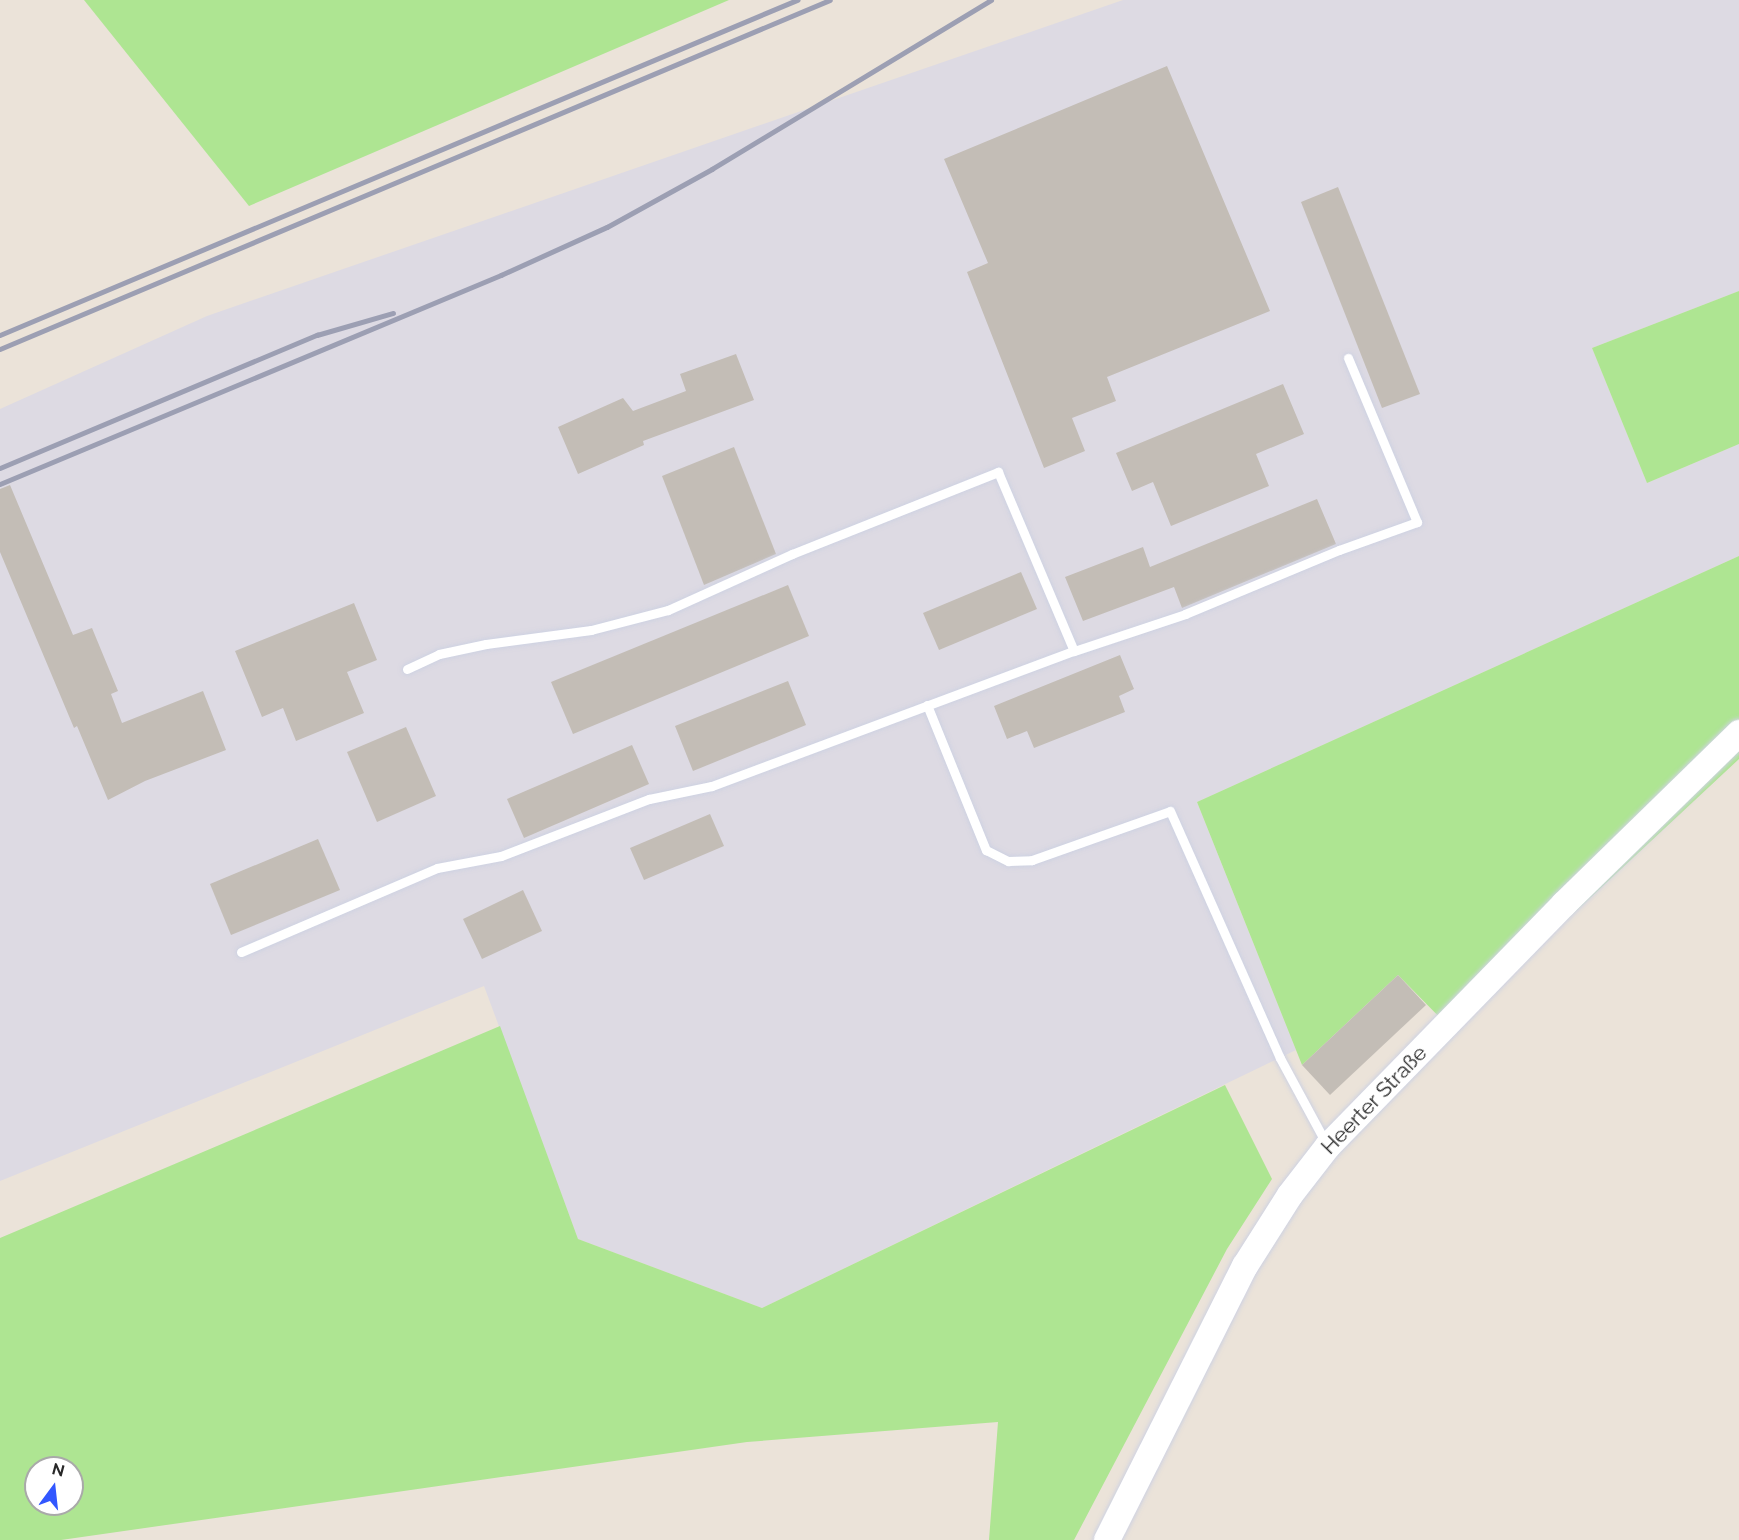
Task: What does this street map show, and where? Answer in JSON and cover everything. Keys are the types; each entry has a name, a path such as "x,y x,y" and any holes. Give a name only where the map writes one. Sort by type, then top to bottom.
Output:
{"main road":[{"name":"Heerter Straße","path":"1107,1540 1245,1266 1290,1195 1328,1146 1564,904 1739,733"}],"lane":[{"path":"241,952 437,868 501,856 649,799 712,786 1074,651 1185,614 1338,550 1417,522 1348,358"},
{"path":"407,669 451,652 486,644 591,630 668,610 792,554 998,472 1074,651"},
{"path":"927,705 986,850 1008,861 1032,860 1170,811 1280,1058 1328,1146"}],"shaded area":[{"path":"1123,0 1739,0 1739,291 1592,348 1647,483 1739,444 1739,556 1197,802 1296,1050 762,1308 578,1239 484,986 0,1181 0,409 207,316"}],"green space":[{"path":"84,0 729,0 249,206"},
{"path":"1739,291 1739,444 1647,483 1592,348"},
{"path":"1739,556 1739,759 1502,980 1454,1032 1398,975 1302,1065 1197,802"},
{"path":"500,1026 578,1239 762,1308 1225,1085 1272,1179 1227,1249 1074,1540 989,1540 998,1422 747,1442 61,1540 0,1540 0,1238"}],"building":[{"path":"1167,66 1270,311 1107,377 1116,401 1072,418 1085,451 1044,468 967,272 988,263 944,159"},
{"path":"1338,187 1420,394 1382,408 1301,202"},
{"path":"736,354 754,400 643,441 644,445 578,474 558,427 623,398 633,411 686,391 680,374"},
{"path":"1283,384 1304,434 1256,454 1269,486 1171,526 1153,482 1132,491 1116,453"},
{"path":"734,447 776,554 704,585 662,476"},
{"path":"10,485 73,635 92,628 118,691 111,694 122,723 203,691 226,750 145,781 108,800 77,726 74,728 0,552 0,489"},
{"path":"1317,499 1336,544 1182,608 1174,587 1083,621 1065,577 1143,547 1150,567"},
{"path":"1021,572 1037,609 939,650 923,613"},
{"path":"788,585 809,636 573,734 551,682"},
{"path":"354,603 377,660 347,672 364,713 296,741 283,708 262,717 235,651"},
{"path":"1120,655 1134,689 1119,696 1125,712 1034,748 1027,731 1007,739 994,706"},
{"path":"788,681 806,725 693,771 675,726"},
{"path":"406,727 436,796 377,822 347,752"},
{"path":"632,745 649,784 524,838 507,799"},
{"path":"710,814 724,846 644,880 630,848"},
{"path":"318,839 340,890 231,935 210,884"},
{"path":"523,890 542,931 482,959 463,919"},
{"path":"1398,975 1426,1005 1330,1095 1302,1065"}],"railway":[{"path":"0,335 797,0"},
{"path":"0,349 830,0"},
{"path":"0,484 501,275 607,227 712,169 991,0"},
{"path":"0,468 317,335 393,313"}]}
